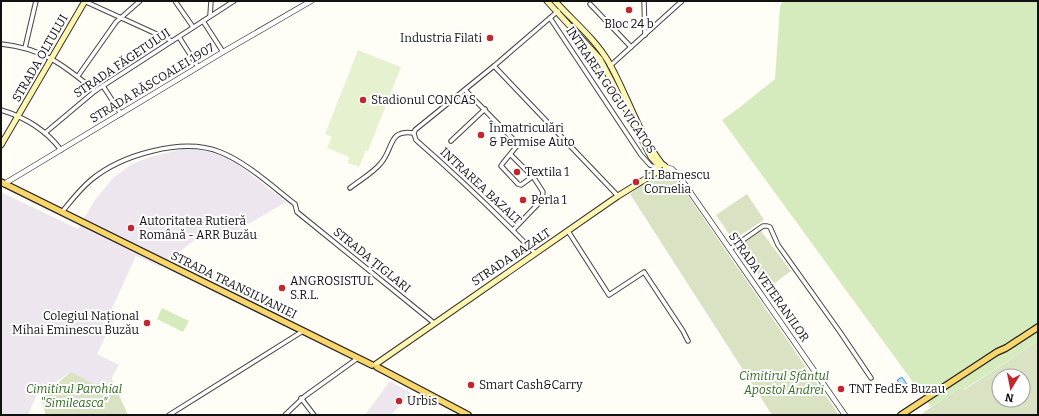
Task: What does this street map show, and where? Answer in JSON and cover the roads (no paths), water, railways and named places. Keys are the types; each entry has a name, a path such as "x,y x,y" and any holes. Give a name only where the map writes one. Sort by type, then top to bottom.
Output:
{"main road":[{"name":"STRADA OLTULUI","path":"1,146 85,1"},
{"path":"547,1 608,68"},
{"path":"555,1 595,44 662,168"},
{"name":"STRADA BAZALT","path":"375,365 618,196 662,168"},
{"name":"STRADA TRANSILVANIEI","path":"3,183 375,365 468,415"},
{"path":"901,415 1038,327"},
{"path":"908,415 999,355 1006,348"}],"street":[{"path":"25,48 36,1"},
{"path":"85,1 172,41"},
{"path":"78,76 121,17 140,1"},
{"path":"175,1 193,27"},
{"path":"210,16 211,1"},
{"name":"STRADA FĂGETULUI","path":"45,133 95,91 234,1"},
{"name":"STRADA RĂSCOALEI 1907","path":"3,183 311,1"},
{"path":"644,1 645,34"},
{"path":"608,68 682,1"},
{"path":"590,4 631,47"},
{"path":"350,188 382,162 395,137 401,132 414,133 561,8"},
{"name":"INTRAREA GOGU VICATOS","path":"550,18 641,155 650,164 662,168"},
{"path":"203,21 223,52"},
{"path":"179,37 198,67"},
{"path":"1,44 25,48 52,58 78,76 95,91"},
{"path":"494,66 618,196"},
{"path":"103,86 121,114"},
{"path":"466,90 516,142 517,146 501,166 518,184 524,184 532,176"},
{"path":"1,110 18,116 45,133 60,150"},
{"path":"451,141 485,110"},
{"name":"INTRAREA BAZALT","path":"414,133 416,140 455,174 535,253"},
{"name":"STRADA ȚIGLARI","path":"62,212 82,188 91,180 118,163 148,152 174,146 193,146 219,151 242,164 295,204 297,212 434,323"},
{"path":"511,155 532,176 543,192 542,198 513,230"},
{"name":"STRADA VETERANILOR","path":"662,168 674,171 679,176 845,415"},
{"path":"730,249 763,226 770,227 778,245 836,325 871,378"},
{"path":"568,231 609,295 644,272 688,341"},
{"path":"169,415 303,331"},
{"path":"285,415 301,398 358,358"},
{"path":"301,398 314,415"}],"water":[{"path":"902,377 908,386 903,389 897,380"}],"place":[{"name":"Bloc 24 b","path":"629,10"},
{"name":"Industria Filati","path":"490,38"},
{"name":"Stadionul CONCAS","path":"363,100"},
{"name":"Înmatriculări & Permise Auto","path":"481,135"},
{"name":"Textila 1","path":"517,172"},
{"name":"I.I Barnescu Cornelia","path":"636,182"},
{"name":"Perla 1","path":"523,200"},
{"name":"Autoritatea Rutieră Română - ARR Buzău","path":"131,228"},
{"name":"ANGROSISTUL S.R.L.","path":"282,288"},
{"name":"Colegiul Național Mihai Eminescu Buzău","path":"147,323"},
{"name":"Smart Cash&Carry","path":"471,385"},
{"name":"TNT FedEx Buzau","path":"841,389"},
{"name":"Urbis","path":"399,401"}],"park label":[{"name":"Cimitirul Sfântul Apostol Andrei","path":"784,383"},
{"name":"Cimitirul Parohial \"Simileasca\"","path":"74,396"}]}
